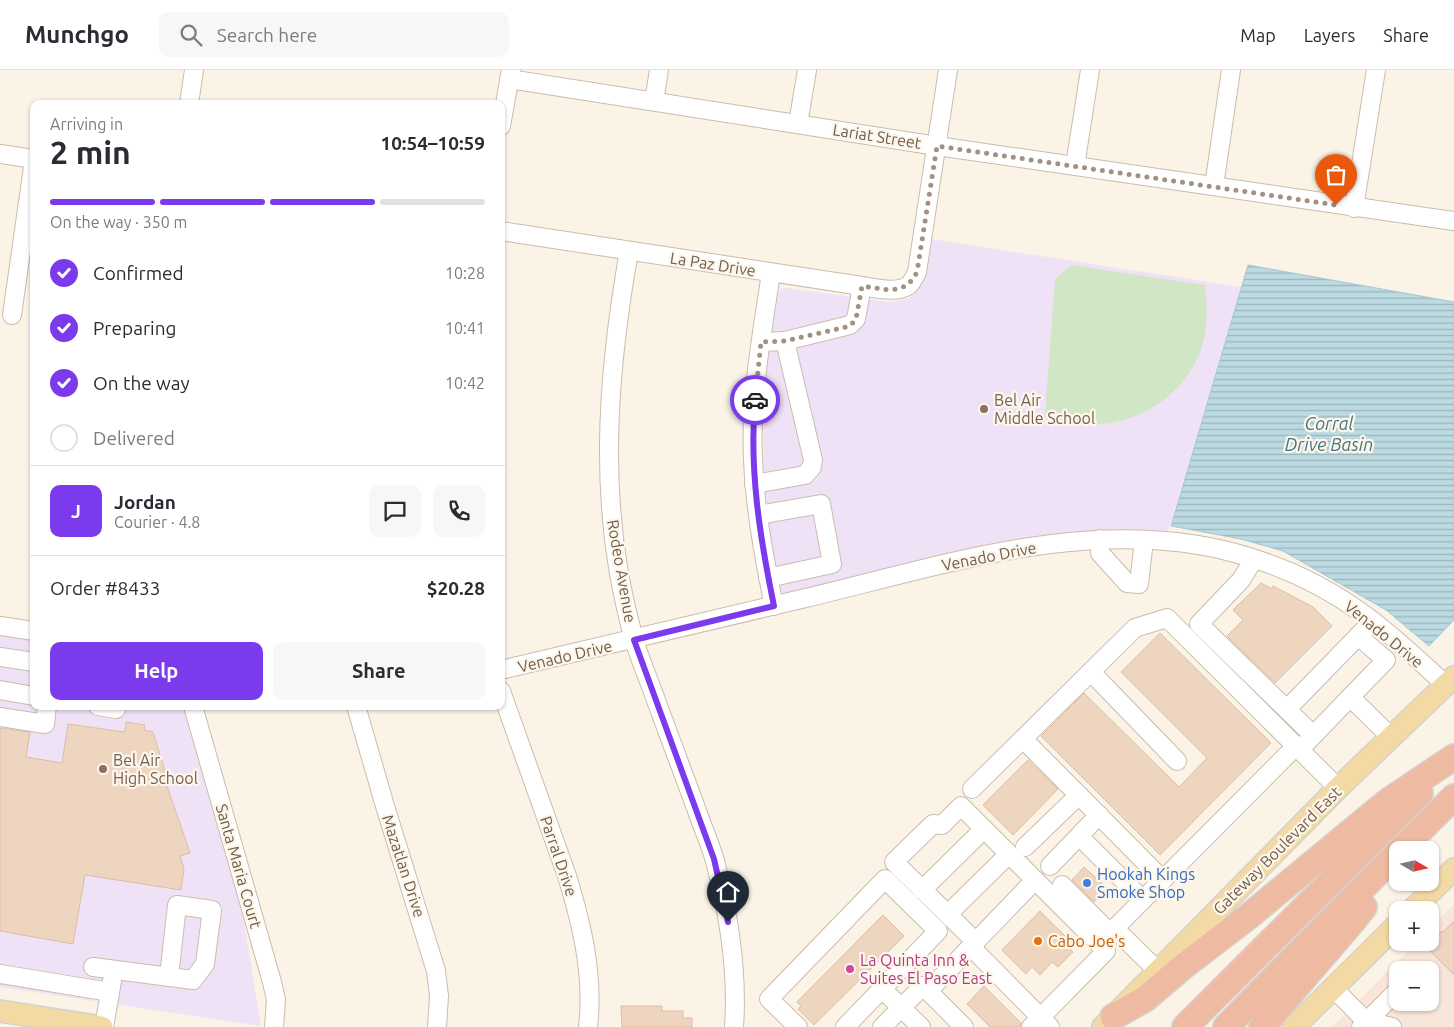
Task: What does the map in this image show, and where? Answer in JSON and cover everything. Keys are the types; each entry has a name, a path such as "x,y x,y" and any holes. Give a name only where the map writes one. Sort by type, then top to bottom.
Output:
{"highway":[{"path":"1108,1022 1145,999 1387,802 1454,758"},
{"path":"1185,1027 1454,758"},
{"path":"1410,841 1454,797"},
{"path":"1226,1027 1389,862"},
{"path":"1262,1027 1354,921 1389,868"}],"main road":[{"name":"Gateway Boulevard East","path":"1108,1022 1338,788 1450,681"},
{"path":"1423,901 1451,879"},
{"path":"1294,1027 1389,933"},
{"path":"0,1011 103,1027"}],"street":[{"path":"190,100 194,70"},
{"path":"654,102 659,70"},
{"path":"798,124 806,70"},
{"path":"937,146 948,70"},
{"path":"1075,166 1090,70"},
{"path":"1214,186 1231,70"},
{"path":"1354,208 1376,70"},
{"path":"505,103 510,75"},
{"name":"Lariat Street","path":"510,75 654,102 937,146 1454,221"},
{"name":"La Paz Drive","path":"505,232 771,273 883,289 900,289 909,285 917,272 937,146"},
{"path":"0,154 30,158"},
{"path":"12,315 28,242 30,214"},
{"name":"Rodeo Avenue","path":"629,251 611,380 608,434 611,502 619,571 634,640 714,859 725,904 731,940 734,982 734,1027"},
{"path":"771,273 761,342 754,416 753,457 758,515 774,606"},
{"path":"761,342 785,341 850,326 856,319 862,286"},
{"path":"754,484 804,475 812,467 813,460 785,341"},
{"path":"758,515 821,504 832,564 768,578"},
{"path":"1100,539 1100,553 1127,583 1139,584 1144,540"},
{"name":"Venado Drive","path":"505,669 965,560 1032,546 1100,539 1170,541 1202,546 1254,559 1303,578 1332,594 1373,621 1450,681"},
{"path":"1254,559 1241,580 1199,624 1313,735"},
{"path":"972,790 1135,628 1167,618 1338,788"},
{"path":"1287,709 1373,621"},
{"path":"0,626 30,630"},
{"path":"1158,971 1108,935 1035,880 1017,850 984,829 961,806 942,824 933,824 894,862 948,914 1041,1024 1106,951 1108,935 1297,748 1313,735 1386,660 1358,636"},
{"path":"0,657 30,661"},
{"path":"1091,672 1178,761"},
{"path":"0,690 30,695"},
{"path":"1350,697 1391,737"},
{"name":"Parral Drive","path":"505,703 567,876 584,937 589,978 590,1011 588,1027"},
{"path":"0,717 45,724 47,710"},
{"name":"Santa Maria Court","path":"194,710 272,982 276,1000 274,1027"},
{"name":"Mazatlan Drive","path":"357,710 436,971 439,996 437,1027"},
{"path":"1023,739 1163,880"},
{"path":"948,914 1079,795"},
{"path":"1050,866 1099,815"},
{"path":"922,890 984,829"},
{"path":"1079,836 1143,900"},
{"path":"798,1027 769,999 885,879 938,931 845,1027"},
{"path":"882,1027 923,986 934,986 1035,880"},
{"path":"1062,885 1108,935"},
{"path":"93,967 169,977"},
{"path":"103,1027 113,970"},
{"path":"0,974 110,992"},
{"path":"923,986 964,1027"},
{"path":"1333,988 1364,1024 1392,1027"},
{"path":"882,989 921,1027"},
{"path":"1364,1024 1389,999"}],"shaded area":[{"name":"Bel Air Middle School","path":"931,239 1241,287 1168,532 1119,530 1069,534 780,597 764,502 763,467 765,387 777,295 782,288 786,288 894,302 909,298 920,287 925,277"},
{"name":"Bel Air High School","path":"0,633 30,637 30,710 186,710 229,831 261,1026 0,987"},
{"path":"1454,904 1454,1027 1332,1027 1389,970 1389,1011 1439,1011 1439,961 1398,961 1408,951 1439,951 1439,919"}],"green space":[{"path":"1071,265 1205,285 1207,304 1205,333 1200,352 1189,374 1169,396 1131,418 1117,422 1087,424 1045,414 1055,279"}],"water":[{"name":"Corral Drive Basin","path":"1248,265 1454,302 1454,620 1429,646 1386,610 1283,551 1241,539 1171,526"}],"building":[{"path":"1261,583 1272,589 1273,586 1313,607 1332,626 1275,683 1227,636 1243,620 1233,610"},
{"path":"1160,633 1271,743 1160,855 1041,736 1084,693 1179,787 1207,758 1121,672"},
{"path":"126,722 145,725 144,730 153,732 167,778 166,783 190,853 180,856 184,869 181,890 85,875 73,944 0,931 0,728 30,732 26,757 62,763 68,724 125,732"},
{"path":"1028,760 1058,789 1013,835 983,805"},
{"name":"Hookah Kings Smoke Shop","path":"1084,867 1107,888 1094,902 1072,880"},
{"name":"Cabo Joe's","path":"1040,911 1068,939 1064,943 1073,952 1058,967 1052,962 1040,975 1032,967 1026,974 1002,950"},
{"name":"La Quinta Inn & Suites El Paso East","path":"883,915 904,936 814,1025 798,1009 801,1006 797,1002"},
{"path":"1454,921 1454,975 1430,951 1439,951 1439,932 1443,932"},
{"path":"984,986 1021,1023 1021,1027 990,1027 967,1004"},
{"path":"621,1006 662,1006 662,1011 683,1011 683,1018 692,1018 692,1027 622,1027"}],"way so far":[{"path":"755,400 761,342 785,341 850,326 856,319 862,286 900,289 909,285 917,272 937,146 1336,205"}],"place":[{"name":"Bel Air Middle School","path":"984,409"},
{"name":"Bel Air High School","path":"103,769"},
{"name":"Hookah Kings Smoke Shop","path":"1087,883"},
{"name":"Cabo Joe's","path":"1038,941"},
{"name":"La Quinta Inn & Suites El Paso East","path":"850,969"}],"route":[{"path":"728,922 714,859 634,640 774,606 763,552 756,501 753,457 755,400"}]}
